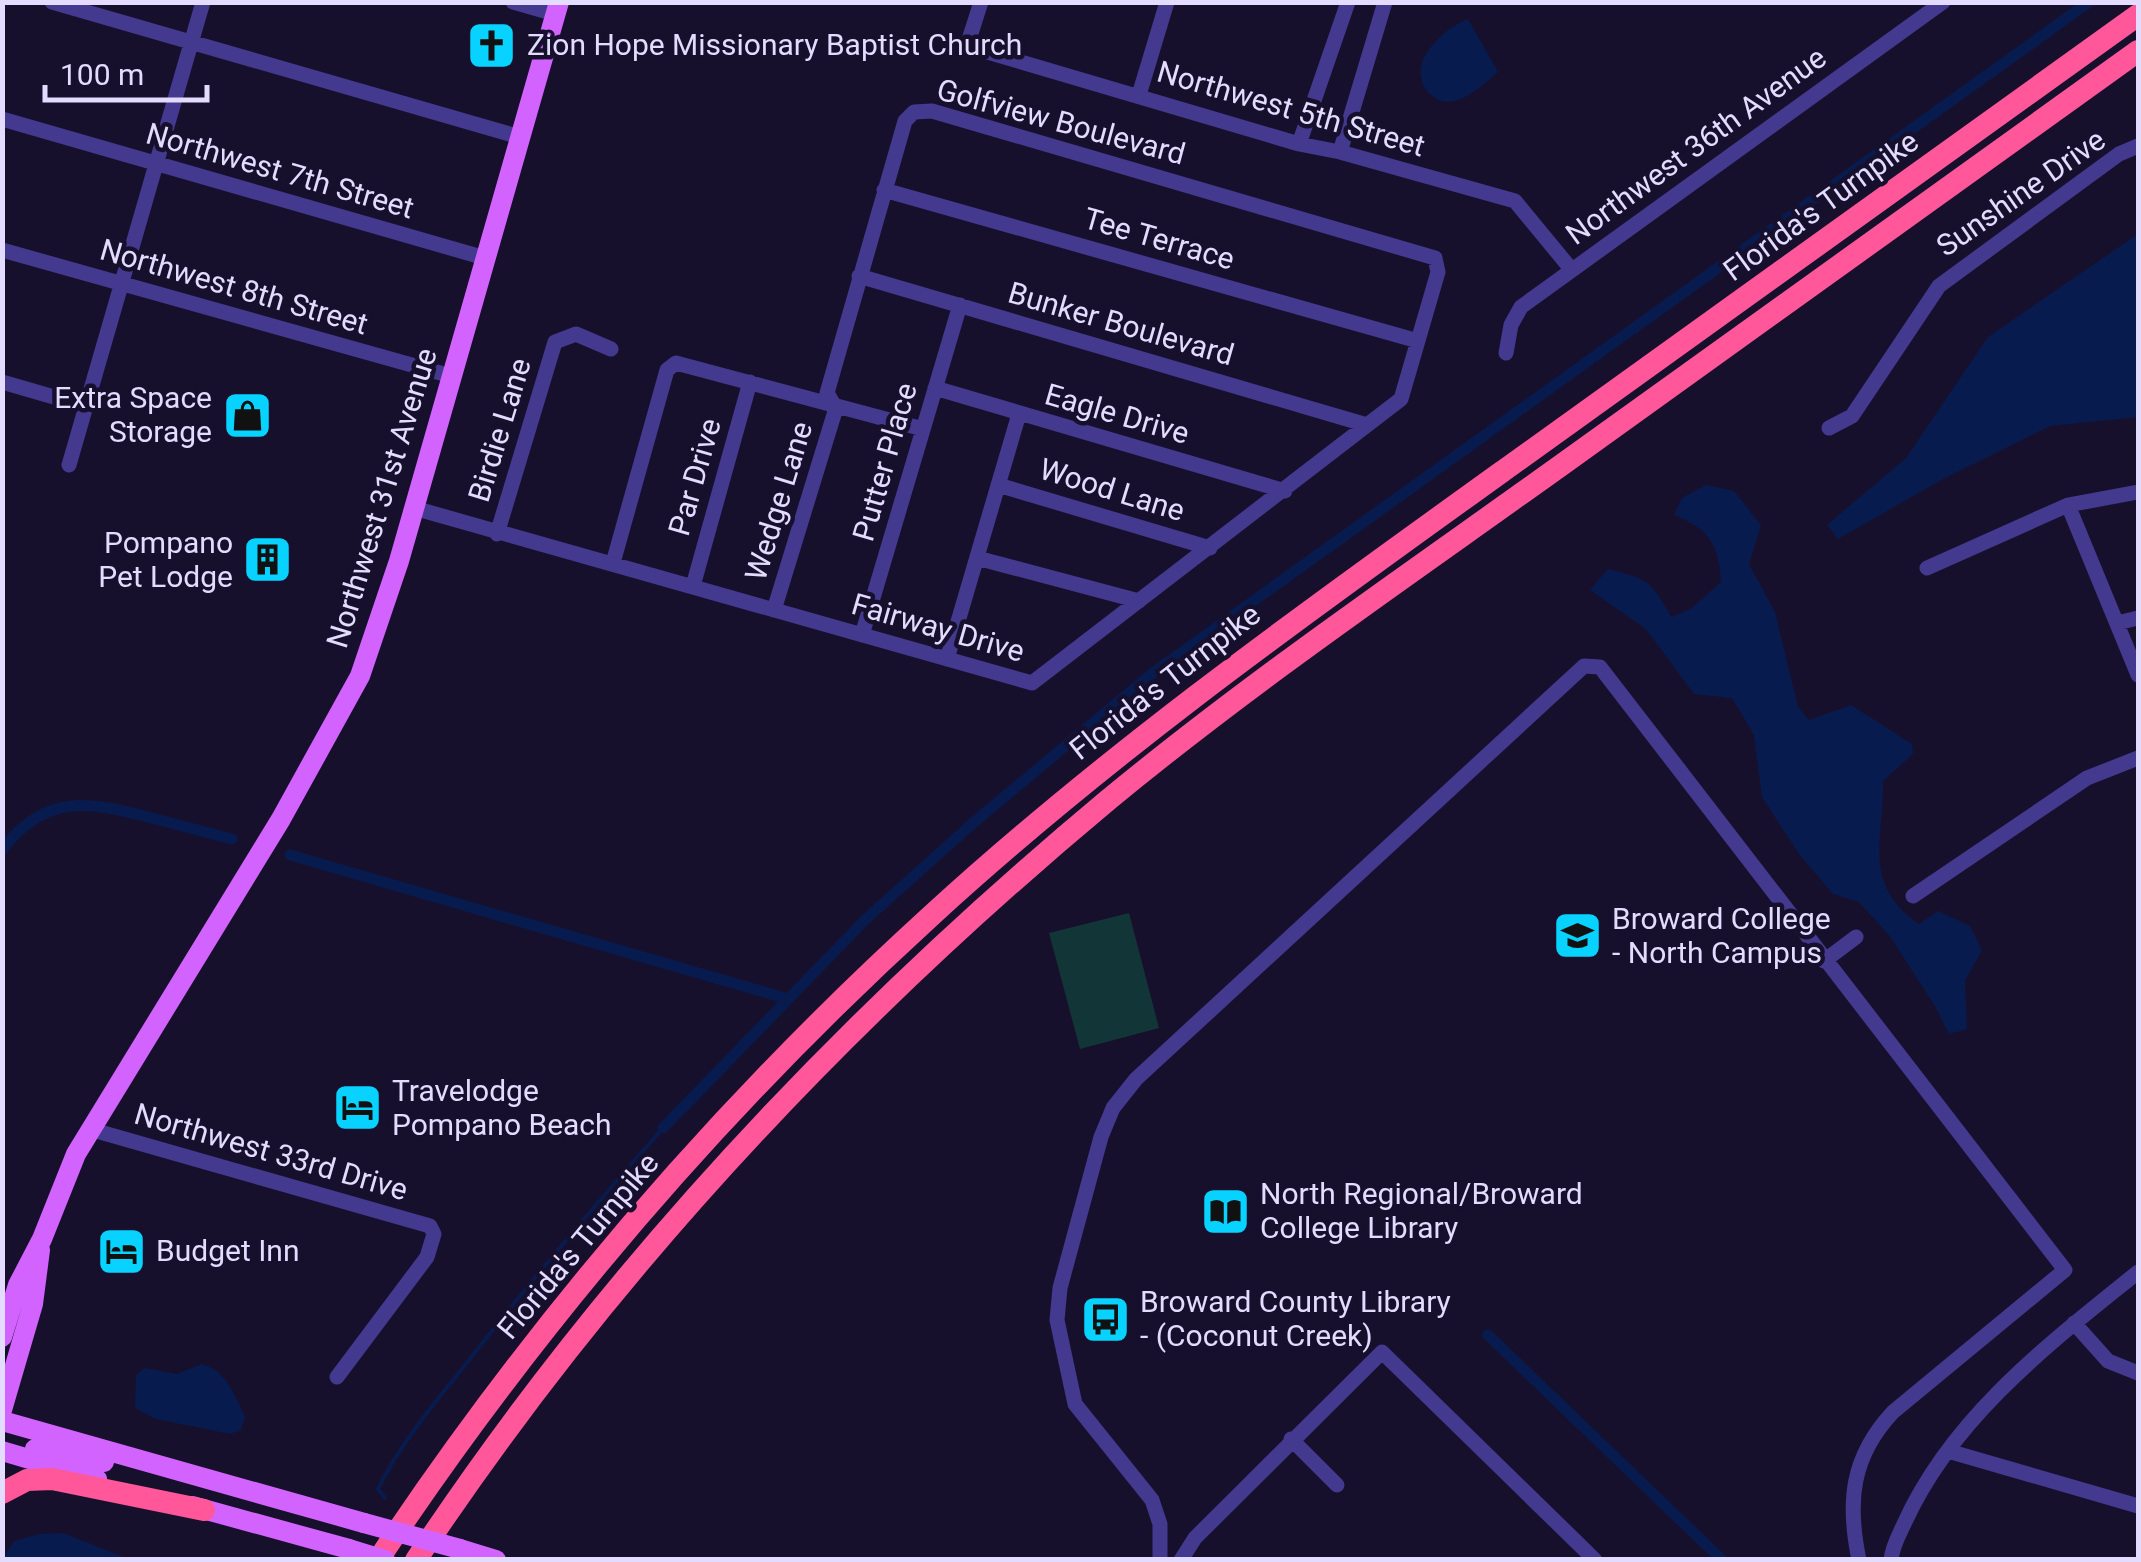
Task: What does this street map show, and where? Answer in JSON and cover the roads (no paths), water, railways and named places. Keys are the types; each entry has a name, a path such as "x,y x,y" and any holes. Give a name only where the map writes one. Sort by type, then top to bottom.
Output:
{"highway":[{"name":"Florida's Turnpike","path":"382,1560 426,1488 534,1341 666,1186 803,1040 931,915 1082,784 1237,662 2138,15"},
{"name":"Florida's Turnpike","path":"416,1560 560,1355 689,1203 822,1061 954,934 1109,799 1258,683 2138,50"},
{"path":"2,1493 27,1480 52,1479 204,1510"}],"main road":[{"name":"Northwest 31st Avenue","path":"2,1337 18,1284 42,1238 76,1154 281,819 360,676 414,508 557,8"},
{"name":"Northwest 31st Avenue","path":"2,1410 34,1304 42,1238"},
{"path":"2,1421 496,1560"},
{"path":"2,1443 157,1472 180,1471"},
{"path":"2,1452 382,1560"}],"street":[{"path":"52,2 520,137"},
{"path":"69,465 203,2"},
{"path":"513,2 557,8"},
{"name":"Northwest 5th Street","path":"981,2 967,46 1299,144 1515,201 1570,269"},
{"path":"1140,95 1167,2"},
{"path":"1299,144 1348,2"},
{"path":"1340,152 1385,2"},
{"name":"Northwest 36th Avenue","path":"1506,352 1511,325 1520,308 1944,2"},
{"name":"Golfview Boulevard","path":"836,408 827,393 905,121 914,112 932,111 1436,258"},
{"name":"Northwest 7th Street","path":"2,119 485,258"},
{"name":"Sunshine Drive","path":"1829,428 1852,416 1939,286 2119,154 2138,146"},
{"name":"Tee Terrace","path":"884,190 1418,341"},
{"name":"Northwest 8th Street","path":"2,250 450,376"},
{"name":"Fairway Drive","path":"414,508 1032,683 1401,398 1438,272 1436,258"},
{"name":"Bunker Boulevard","path":"859,276 1367,425"},
{"name":"Putter Place","path":"862,635 960,306"},
{"name":"Birdie Lane","path":"496,534 555,342 576,334 611,348"},
{"path":"613,564 666,370 676,363 923,429"},
{"path":"2,382 84,406"},
{"name":"Par Drive","path":"693,586 750,382"},
{"name":"Eagle Drive","path":"935,388 1285,491"},
{"name":"Wedge Lane","path":"774,610 836,408"},
{"path":"947,659 1019,414"},
{"name":"Wood Lane","path":"998,485 1210,548"},
{"path":"1927,568 2068,505 2138,492"},
{"path":"2068,505 2138,675"},
{"path":"977,558 1138,601"},
{"path":"2117,624 2138,618"},
{"path":"1195,1538 1161,1554 1160,1524 1152,1500 1075,1404 1057,1320 1060,1288 1102,1137 1114,1108 1136,1079 1584,666 1600,667 2065,1270 1893,1412 1875,1432 1861,1460 1854,1490 1851,1522 1860,1560"},
{"path":"1912,896 2087,778 2138,758"},
{"path":"1824,961 1856,937"},
{"name":"Northwest 33rd Drive","path":"93,1130 430,1226 434,1234 426,1256 336,1378"},
{"path":"1891,1560 1913,1505 1948,1451 2001,1389 2138,1272"},
{"path":"2074,1324 2108,1362 2138,1372"},
{"path":"1181,1560 1195,1538 1382,1352 1595,1560"},
{"path":"1291,1439 1337,1485"},
{"path":"1948,1451 2138,1506"}],"water":[{"path":"1468,19 1498,72 1464,98 1442,101 1424,86 1422,63 1441,36"},
{"path":"2138,234 2138,417 2050,426 1943,479 1838,539 1827,525 1906,458 1988,337"},
{"path":"1706,485 1734,491 1761,525 1749,564 1775,612 1798,707 1809,720 1851,705 1912,744 1913,754 1883,781 1882,877 1901,909 1919,924 1938,911 1970,926 1982,950 1965,981 1967,1029 1949,1034 1889,935 1859,902 1833,894 1799,854 1762,797 1754,735 1732,698 1694,694 1646,629 1590,590 1608,569 1633,576 1653,588 1672,617 1692,608 1721,582 1718,557 1710,540 1696,526 1674,515 1682,498"},
{"path":"202,1364 218,1372 229,1385 245,1417 241,1430 231,1434 156,1419 135,1408 136,1375 145,1368 177,1374"},
{"path":"63,1533 129,1559 3,1559 14,1541"}],"waterway":[{"path":"663,1128 866,919 973,823 1153,673 2089,2"},
{"path":"2,850 34,819 68,806 126,812 232,839"},
{"path":"290,855 788,999"},
{"path":"385,1498 378,1489 419,1424 538,1274 663,1128"},
{"path":"1488,1335 1722,1560"}],"place":[{"name":"Zion Hope Missionary Baptist Church","path":"492,45"},
{"name":"Extra Space Storage","path":"247,415"},
{"name":"Pompano Pet Lodge","path":"268,560"},
{"name":"Broward College - North Campus","path":"1577,936"},
{"name":"Travelodge Pompano Beach","path":"357,1108"},
{"name":"North Regional/Broward College Library","path":"1225,1211"},
{"name":"Budget Inn","path":"121,1251"},
{"name":"Broward County Library - (Coconut Creek)","path":"1105,1319"}]}
